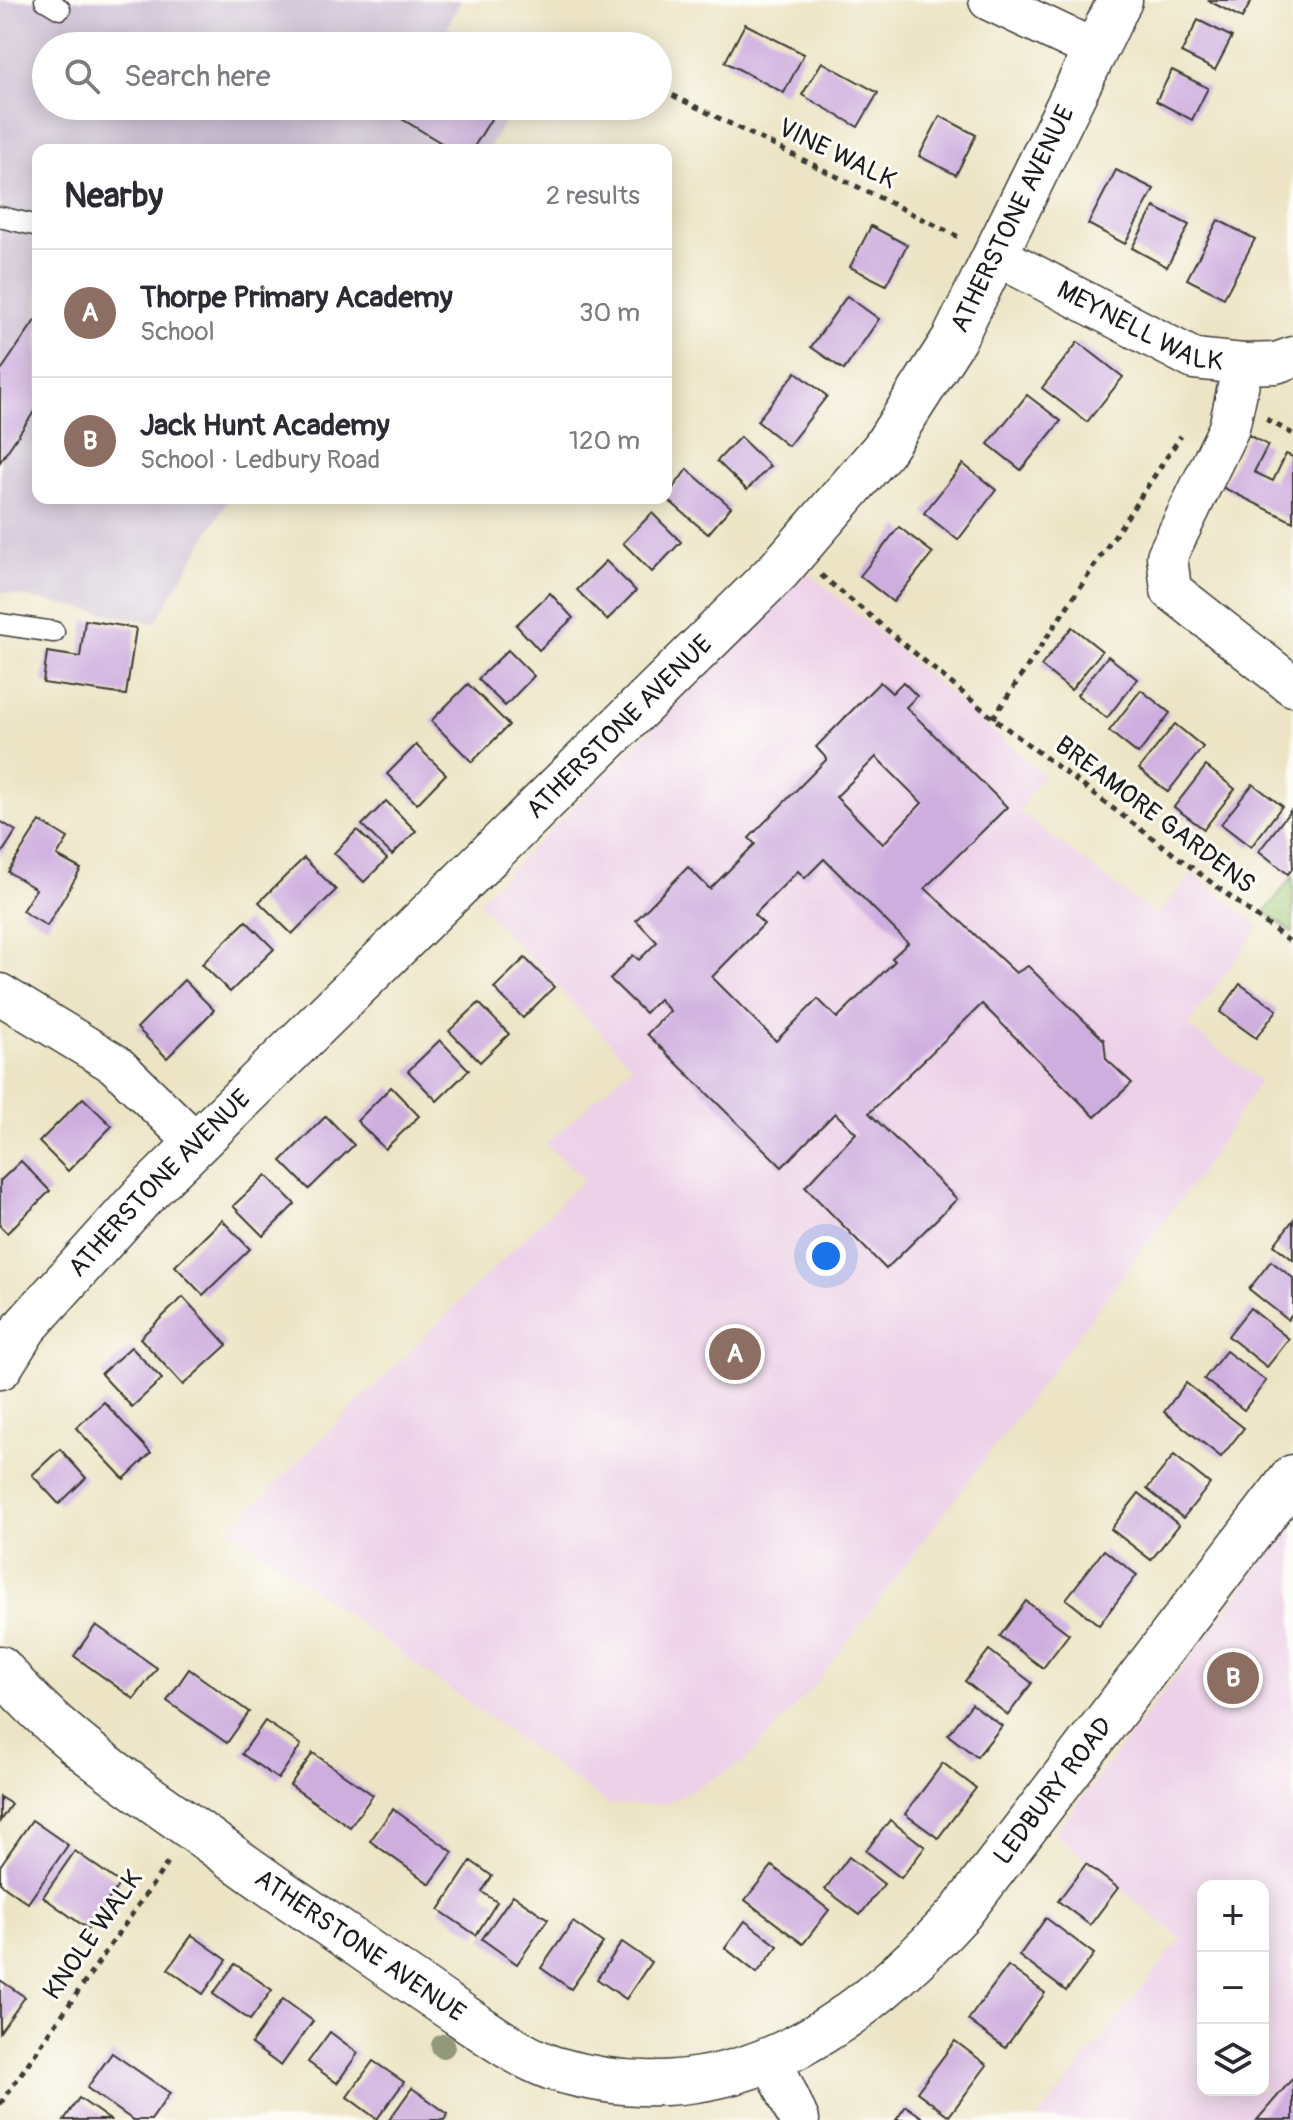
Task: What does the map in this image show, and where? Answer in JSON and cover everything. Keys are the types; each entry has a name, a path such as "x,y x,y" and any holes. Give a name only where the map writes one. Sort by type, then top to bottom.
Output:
{"street":[{"path":"989,0 1095,50"},
{"name":"ATHERSTONE AVENUE","path":"0,1367 25,1327 60,1286 195,1142 439,907 811,537 883,450 954,339 1120,0"},
{"name":"MEYNELL WALK","path":"994,254 1194,359 1243,364 1276,363 1293,357"},
{"path":"1243,364 1229,428 1167,556 1171,590 1293,686"},
{"path":"0,994 115,1064 195,1142"},
{"name":"LEDBURY ROAD","path":"774,2065 843,2024 883,1993 961,1912 1293,1477"},
{"name":"ATHERSTONE AVENUE","path":"0,1668 58,1729 192,1828 505,2045 552,2068 636,2090 668,2091 746,2077 774,2065"},
{"path":"774,2065 799,2120"}],"lane":[{"path":"0,217 32,225"},
{"path":"0,624 54,632"}],"path":[{"name":"VINE WALK","path":"672,95 994,254"},
{"path":"993,718 1186,428"},
{"name":"BREAMORE GARDENS","path":"811,566 993,718 1293,944"},
{"name":"KNOLE WALK","path":"0,2104 192,1828"}],"shaded area":[{"path":"0,0 461,0 447,27 454,32 32,32 32,120 505,120 491,144 32,144 32,504 225,504 155,623 0,592"},
{"path":"808,572 1043,774 1019,812 1156,916 1193,873 1259,927 1188,1026 1260,1081 1206,1165 815,1685 743,1763 665,1804 609,1805 230,1529 584,1179 546,1144 632,1066 478,902"},
{"path":"1293,1523 1293,2120 1037,2120 1181,1939 1055,1833"}],"green space":[{"path":"1293,876 1293,933 1265,912"}],"building":[{"path":"1207,0 1252,0 1242,18"},
{"path":"1198,20 1232,37 1215,70 1181,53"},
{"path":"745,24 804,54 784,93 725,62"},
{"path":"822,62 878,93 858,127 802,95"},
{"path":"1172,70 1208,88 1192,120 1156,101"},
{"path":"940,116 976,135 956,175 919,156"},
{"path":"404,120 490,120 476,144 443,144"},
{"path":"1116,170 1154,189 1125,244 1088,224"},
{"path":"1154,207 1189,225 1167,267 1132,248"},
{"path":"1218,220 1255,239 1224,298 1187,279"},
{"path":"871,226 907,245 886,285 850,267"},
{"path":"847,296 879,319 844,370 811,347"},
{"path":"32,325 32,415 0,462 0,372"},
{"path":"1078,342 1123,377 1087,422 1042,388"},
{"path":"796,372 827,396 788,446 757,421"},
{"path":"1027,395 1061,421 1021,470 988,444"},
{"path":"1248,435 1268,445 1254,472 1273,481 1286,454 1293,457 1293,522 1222,487"},
{"path":"740,437 770,466 747,490 717,461"},
{"path":"963,464 996,490 958,540 924,513"},
{"path":"687,469 731,507 708,534 672,503 672,490"},
{"path":"652,513 681,542 652,572 623,543"},
{"path":"899,527 933,553 893,602 860,576"},
{"path":"606,561 636,591 607,620 577,590"},
{"path":"550,593 573,618 539,650 516,625"},
{"path":"85,620 136,628 126,695 43,683 47,652 80,657"},
{"path":"1072,627 1102,651 1071,690 1041,666"},
{"path":"508,650 534,676 505,706 478,679"},
{"path":"1108,656 1137,679 1107,718 1077,695"},
{"path":"880,682 892,693 903,682 917,696 906,707 1007,807 925,888 1016,973 1028,966 1104,1040 1106,1059 1132,1083 1095,1117 982,1004 869,1113 957,1199 886,1269 805,1187 856,1133 835,1113 782,1167 647,1034 670,1011 659,999 645,1013 610,979 633,955 639,960 657,942 636,920 688,867 710,889 755,844 749,838 827,759 816,747","holes":["876,757 922,803 883,844 836,797","824,859 908,943 892,958 895,961 837,1018 818,999 776,1041 712,977 764,924 754,915 798,871 805,878"]},
{"path":"468,684 509,725 472,762 431,721"},
{"path":"1141,690 1170,713 1138,754 1109,731"},
{"path":"1175,724 1203,747 1168,792 1139,769"},
{"path":"416,745 446,774 417,804 387,774"},
{"path":"1206,766 1235,789 1204,829 1174,807"},
{"path":"1253,784 1282,806 1251,847 1221,824"},
{"path":"386,801 416,831 392,855 362,825"},
{"path":"1290,811 1293,868 1288,874 1259,851"},
{"path":"0,821 16,831 0,856"},
{"path":"40,821 68,838 57,856 81,869 47,926 22,911 36,889 8,872"},
{"path":"357,830 387,859 364,882 334,853"},
{"path":"304,858 336,890 292,934 259,902"},
{"path":"246,921 274,949 230,992 202,964"},
{"path":"525,958 554,987 523,1018 494,988"},
{"path":"184,980 214,1010 167,1058 137,1028"},
{"path":"1240,984 1277,1010 1256,1038 1220,1012"},
{"path":"479,1003 509,1034 480,1062 449,1031"},
{"path":"440,1040 469,1070 437,1101 408,1071"},
{"path":"391,1087 419,1116 385,1149 357,1121"},
{"path":"83,1098 112,1126 68,1171 39,1142"},
{"path":"326,1116 354,1145 309,1189 281,1161"},
{"path":"21,1161 50,1191 7,1233 0,1226 0,1181"},
{"path":"266,1175 295,1204 263,1236 233,1206"},
{"path":"222,1220 250,1249 203,1295 175,1266"},
{"path":"1293,1220 1293,1260 1274,1245"},
{"path":"1271,1261 1293,1278 1293,1313 1288,1320 1249,1289"},
{"path":"183,1297 227,1345 183,1385 140,1338"},
{"path":"1250,1308 1289,1339 1267,1367 1228,1336"},
{"path":"131,1347 162,1379 132,1407 101,1374"},
{"path":"1226,1351 1266,1381 1244,1410 1204,1379"},
{"path":"1186,1383 1244,1428 1221,1457 1164,1412"},
{"path":"104,1402 151,1453 124,1479 76,1428"},
{"path":"60,1449 86,1478 59,1504 32,1475"},
{"path":"1174,1455 1210,1484 1183,1518 1147,1489"},
{"path":"1139,1493 1179,1525 1151,1560 1111,1529"},
{"path":"1104,1550 1137,1575 1099,1625 1066,1599"},
{"path":"1026,1601 1069,1634 1043,1668 1000,1636"},
{"path":"96,1625 157,1668 134,1699 74,1656"},
{"path":"989,1650 1032,1683 1008,1715 965,1681"},
{"path":"189,1669 249,1712 227,1743 167,1701"},
{"path":"972,1704 1002,1726 977,1757 948,1735"},
{"path":"265,1721 301,1745 278,1779 242,1754"},
{"path":"313,1753 373,1795 350,1827 290,1785"},
{"path":"943,1763 976,1788 938,1838 905,1814"},
{"path":"0,1797 11,1804 0,1821"},
{"path":"393,1809 453,1852 430,1884 370,1841"},
{"path":"32,1820 68,1845 28,1903 0,1883 0,1866"},
{"path":"890,1820 925,1847 901,1878 866,1851"},
{"path":"75,1851 120,1883 88,1929 43,1897"},
{"path":"849,1857 884,1884 860,1915 825,1889"},
{"path":"471,1861 492,1876 482,1892 497,1902 476,1935 439,1910"},
{"path":"1086,1864 1118,1888 1090,1925 1058,1901"},
{"path":"772,1866 829,1910 803,1944 745,1900"},
{"path":"513,1895 548,1919 517,1964 482,1939"},
{"path":"1046,1918 1094,1954 1066,1991 1019,1956"},
{"path":"745,1921 778,1946 757,1973 725,1948"},
{"path":"573,1922 603,1943 571,1989 541,1968"},
{"path":"192,1935 227,1960 203,1994 168,1969"},
{"path":"622,1942 651,1962 626,1999 597,1979"},
{"path":"235,1964 272,1990 250,2020 213,1994"},
{"path":"1008,1966 1045,1993 1005,2048 968,2020"},
{"path":"0,1980 25,1997 0,2032"},
{"path":"283,1999 313,2021 281,2066 251,2044"},
{"path":"330,2032 358,2053 337,2083 308,2062"},
{"path":"955,2041 987,2065 949,2116 917,2092"},
{"path":"112,2053 170,2093 151,2120 133,2120 87,2088"},
{"path":"373,2061 404,2082 377,2119 347,2097"},
{"path":"1293,2078 1293,2120 1257,2120"},
{"path":"412,2088 448,2114 444,2120 389,2120"},
{"path":"79,2098 110,2120 64,2120"},
{"path":"906,2106 926,2120 896,2120"}],"place":[{"name":"Thorpe Primary Academy","path":"735,1354"},
{"name":"Jack Hunt Academy","path":"1233,1678"}]}
